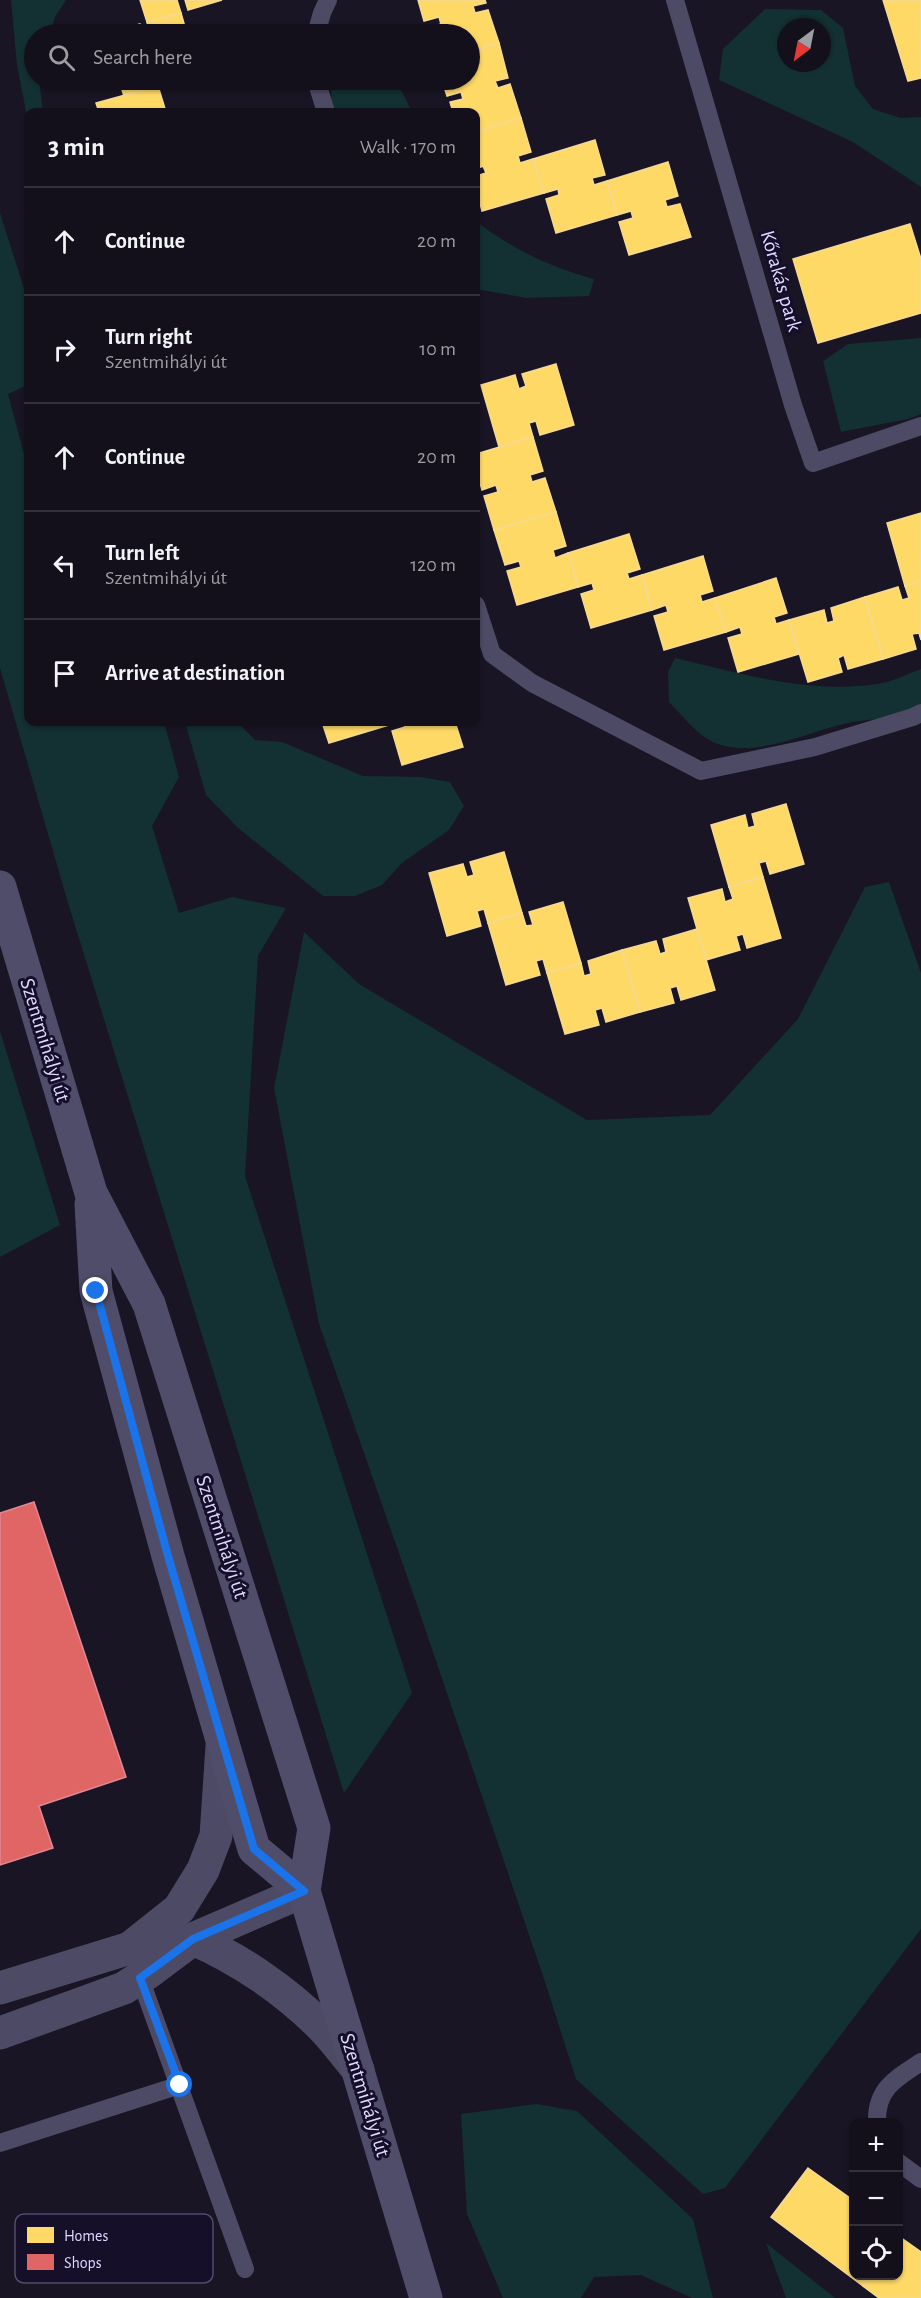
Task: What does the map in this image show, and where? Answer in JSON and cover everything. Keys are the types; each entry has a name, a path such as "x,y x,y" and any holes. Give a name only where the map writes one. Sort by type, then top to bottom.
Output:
{"main road":[{"name":"Szentmihályi út","path":"0,887 91,1193 148,1304 315,1828 304,1891 426,2298"},
{"name":"Szentmihályi út","path":"91,1193 96,1291 168,1556 254,1849 304,1891"}],"street":[{"path":"130,1948 179,1910 203,1870 216,1836 222,1741"},
{"path":"0,2033 124,1988 193,1939 304,1891"},
{"path":"0,1988 130,1948 193,1939 211,1947 288,1997 323,2028 358,2070"}],"lane":[{"path":"319,24 328,0"},
{"name":"Kőrakás park","path":"675,0 793,405 813,464 921,426"},
{"path":"319,90 325,108"},
{"path":"480,617 492,654 532,682 701,771 815,747 921,713"},
{"path":"140,1978 245,2270"},
{"path":"877,2118 876,2105 893,2080 921,2062"},
{"path":"0,2143 180,2085"},
{"path":"903,2166 921,2179"}],"green space":[{"path":"11,0 66,0 53,24 24,24 24,90 40,90 42,108 25,108 17,65"},
{"path":"765,9 821,10 831,18 777,18 777,72 831,72 831,18 843,28 855,86 873,109 901,118 921,117 921,187 853,142 719,80 723,49"},
{"path":"332,90 401,90 410,108 334,108"},
{"path":"0,213 24,288 24,387 8,394 24,454 24,726 165,726 179,777 152,826 179,913 232,897 286,908 258,956 245,1176 412,1693 344,1793 68,903 0,668"},
{"path":"480,224 532,256 594,279 589,296 527,298 480,290"},
{"path":"921,338 921,414 908,419 841,432 823,361 848,344"},
{"path":"675,658 775,681 825,686 883,683 921,669 921,716 853,722 761,747 728,747 713,742 701,734 669,702 668,672"},
{"path":"186,726 241,726 255,740 282,742 363,776 421,777 450,782 464,806 449,830 402,863 382,885 355,896 323,896 238,828 206,795"},
{"path":"889,882 921,973 921,1929 725,2188 703,2194 576,2079 415,1599 319,1324 274,1088 304,932 359,984 587,1120 710,1115 798,1019 865,887"},
{"path":"0,1031 60,1225 0,1257"},
{"path":"536,2104 577,2111 693,2219 713,2298 692,2298 641,2275 594,2277 581,2298 503,2298 467,2214 461,2114"},
{"path":"766,2243 835,2298 786,2298"}],"building: Homes":[{"path":"140,0 177,0 181,13 147,22"},
{"path":"185,0 222,0 188,10"},
{"path":"418,0 485,0 486,3 473,6 475,13 488,10 499,43 480,49 480,24 441,24 439,17 424,21"},
{"path":"883,0 921,0 921,78 908,81"},
{"path":"181,13 184,24 148,24 147,22"},
{"path":"499,43 508,78 495,81 498,88 510,84 521,118 480,131 480,108 452,108 450,102 463,99 461,92 447,96 445,90 480,90 480,49"},
{"path":"122,90 144,90 124,96"},
{"path":"143,90 159,90 165,108 98,108 96,103"},
{"path":"521,118 531,152 518,156 520,163 533,159 544,193 482,211 480,175 486,173 483,166 480,167 480,131"},
{"path":"595,140 605,175 592,178 594,185 607,181 617,215 556,233 546,199 559,195 558,189 544,193 533,159"},
{"path":"668,162 678,196 665,200 667,207 680,204 691,237 629,255 619,222 633,218 631,211 617,215 607,181"},
{"path":"910,224 921,259 921,313 818,343 793,259"},
{"path":"556,364 574,425 540,435 536,421 529,423 533,437 499,447 481,385 515,375 519,389 526,386 522,374"},
{"path":"533,437 543,471 530,475 532,482 545,478 556,512 494,530 484,496 498,492 496,485 482,490 480,453"},
{"path":"556,512 566,546 553,550 555,558 568,553 578,587 517,605 507,571 521,567 519,561 505,565 494,530"},
{"path":"921,513 921,581 905,586 887,523"},
{"path":"629,534 640,569 627,573 629,579 642,575 652,610 591,628 581,594 594,590 592,583 578,587 568,553"},
{"path":"703,556 713,591 700,595 702,602 715,598 726,632 664,650 654,616 668,612 666,605 652,610 642,575"},
{"path":"776,578 787,613 774,617 776,624 789,620 799,654 738,672 728,638 742,634 740,627 726,632 715,598"},
{"path":"921,581 921,640 919,633 912,634 916,649 883,659 865,597 898,587 902,600 909,598 905,586"},
{"path":"865,597 883,659 848,669 844,655 838,658 842,672 808,682 789,620 824,610 827,623 834,621 831,608"},
{"path":"323,726 386,726 329,743"},
{"path":"456,726 463,747 402,765 392,731 405,727"},
{"path":"786,804 804,864 770,874 766,861 759,863 763,877 729,887 711,825 745,815 748,828 755,826 752,814"},
{"path":"504,852 522,913 488,923 484,909 477,911 481,926 447,936 429,873 463,864 467,877 474,875 470,862"},
{"path":"763,877 781,938 747,948 743,934 736,936 740,950 706,960 688,898 722,889 725,902 733,899 729,887"},
{"path":"563,902 581,963 547,973 543,959 536,961 540,975 506,985 488,923 522,913 526,926 533,925 529,912"},
{"path":"697,929 715,990 681,1000 677,986 670,988 674,1003 640,1012 622,950 656,941 660,954 666,952 663,939"},
{"path":"622,950 640,1012 606,1022 602,1008 595,1010 599,1025 565,1034 547,973 581,963 584,976 591,974 588,961"},
{"path":"808,2168 849,2197 849,2276 771,2217"},
{"path":"903,2239 921,2252 921,2298 879,2298 863,2286 868,2280 903,2280"},
{"path":"855,2280 868,2280 863,2286"}],"building: Shops":[{"path":"34,1502 126,1777 39,1806 53,1848 0,1865 0,1513"}],"route":[{"path":"96,1291 168,1556 254,1849 304,1891 193,1939 140,1978 180,2085"}]}
